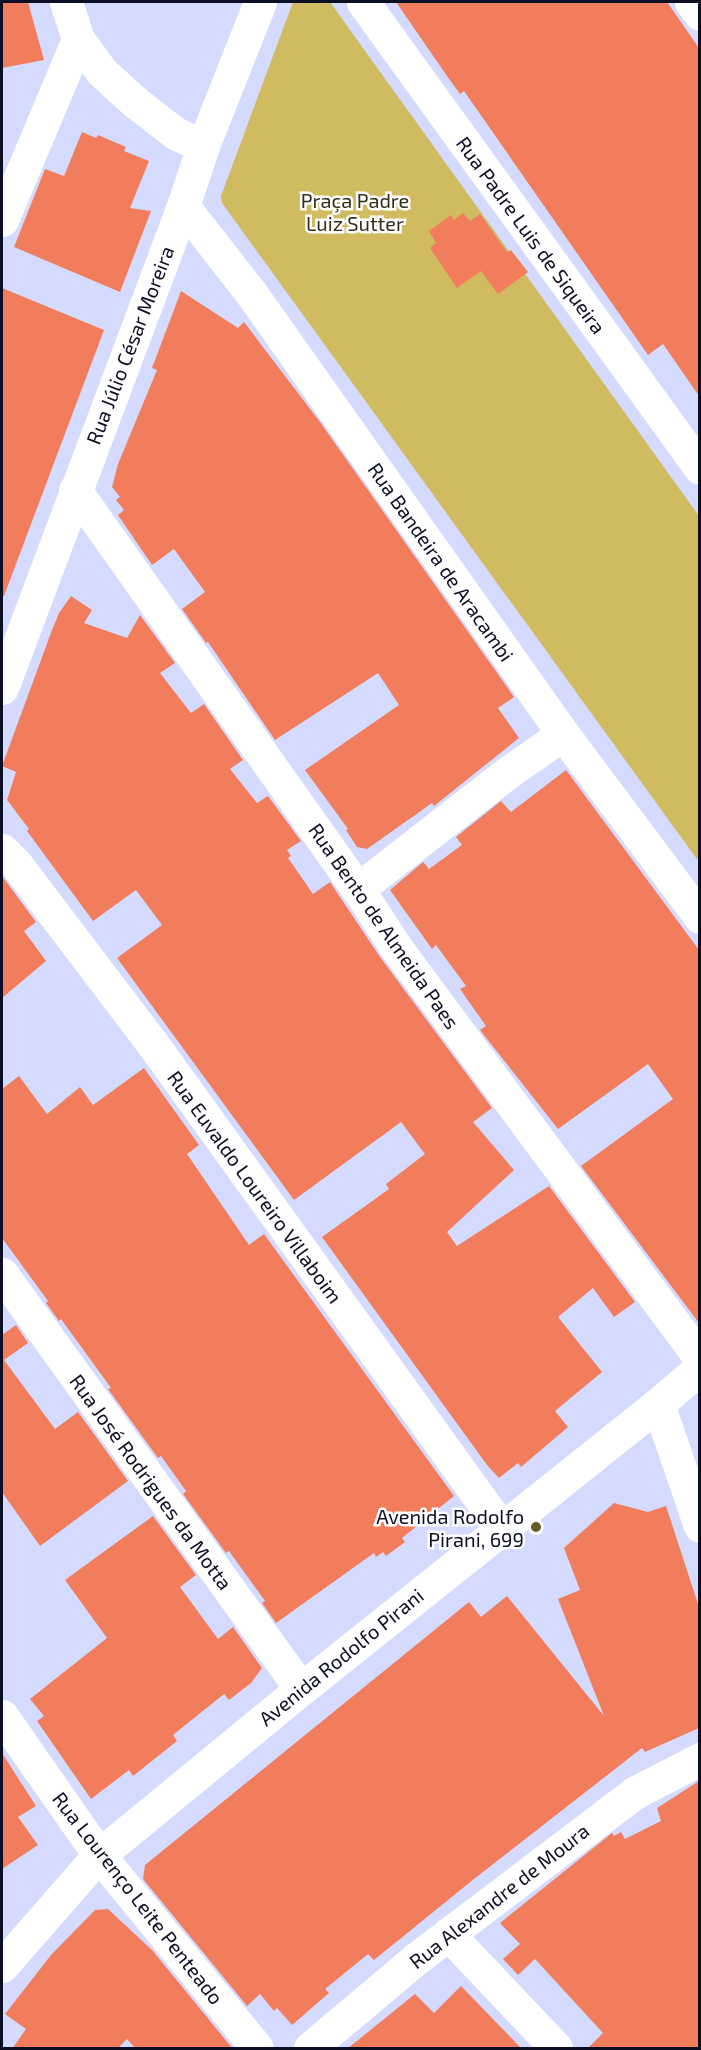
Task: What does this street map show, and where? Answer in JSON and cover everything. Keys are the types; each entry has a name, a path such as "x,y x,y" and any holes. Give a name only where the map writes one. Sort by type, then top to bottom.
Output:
{"street":[{"path":"66,2 78,39 101,71 135,102 175,133 203,146"},
{"name":"Rua Júlio César Moreira","path":"2,688 183,206 203,146 260,2"},
{"name":"Rua Padre Luis de Siqueira","path":"363,2 699,468"},
{"path":"691,2 699,14"},
{"path":"2,220 78,39"},
{"name":"Rua Bandeira de Aracambi","path":"183,206 251,293 563,734 699,917"},
{"name":"Rua Bento de Almeida Paes","path":"75,490 358,889 395,945 699,1358"},
{"path":"358,889 507,773 563,734"},
{"name":"Rua Euvaldo Loureiro Villaboim","path":"2,850 16,864 152,1043 502,1529"},
{"name":"Rua José Rodrigues da Motta","path":"2,1274 301,1689"},
{"name":"Avenida Rodolfo Pirani","path":"2,1966 99,1855 301,1689 658,1404 699,1368"},
{"path":"658,1404 699,1526"},
{"name":"Rua Lourenço Leite Penteado","path":"2,1716 99,1855 256,2049"},
{"name":"Rua Alexandre de Moura","path":"309,2049 448,1934 634,1793 699,1759"},
{"path":"448,1934 556,2049"}],"green space":[{"name":"Praça Padre Luiz Sutter","path":"293,2 330,2 699,516 699,862 222,203 221,196"}],"building":[{"path":"2,2 28,2 44,60 2,68"},
{"path":"396,2 667,2 699,48 699,396 663,344 648,355 464,91 460,94"},
{"path":"82,132 96,138 98,135 126,147 124,151 149,161 130,208 151,211 120,292 14,247 45,169 64,176"},
{"path":"463,213 470,221 480,214 507,252 511,250 528,272 498,294 481,271 457,288 430,248 436,243 429,231 451,215 454,220"},
{"path":"2,288 104,330 4,596 2,596"},
{"path":"181,291 238,328 244,322 320,422 514,697 498,708 519,738 434,806 432,803 367,849 357,847 346,830 348,829 305,770 399,705 378,673 275,740 208,642 206,643 182,609 205,592 174,549 152,565 118,515 124,510 116,500 120,497 112,487 118,464 157,370 152,368"},
{"path":"71,596 92,610 84,623 127,638 140,615 175,663 160,673 191,713 204,704 243,760 230,769 257,803 268,796 301,841 287,850 291,856 288,858 313,894 330,882 380,957 492,1108 473,1122 514,1170 447,1232 457,1246 549,1186 635,1302 614,1317 593,1288 558,1317 602,1372 555,1411 568,1427 521,1467 518,1463 499,1478 487,1465 322,1237 389,1189 386,1184 425,1154 401,1122 294,1200 117,958 162,925 136,890 93,921 7,800 16,772 2,766 52,630 59,613"},
{"path":"566,770 699,950 699,1323 581,1166 673,1099 648,1064 558,1129 480,1030 486,1026 460,989 466,986 436,945 432,949 390,890 423,862 429,869 462,845 456,837 501,801 511,812"},
{"path":"2,876 36,922 24,931 46,961 2,998"},
{"path":"144,1068 199,1145 187,1154 249,1245 264,1234 454,1496 402,1538 405,1542 386,1556 383,1552 376,1557 374,1553 276,1623 262,1603 265,1601 229,1551 226,1553 183,1494 186,1491 161,1456 158,1458 108,1389 111,1388 61,1319 59,1321 46,1303 48,1301 2,1238 2,1089 19,1076 47,1114 80,1087 93,1105"},
{"path":"16,1325 28,1343 4,1360 55,1429 78,1412 128,1481 40,1546 2,1492 2,1335"},
{"path":"614,1503 648,1512 666,1506 699,1607 699,1728 645,1752 642,1748 374,1960 368,1954 325,1989 329,1993 292,2025 277,2008 274,2011 260,1994 247,2006 143,1879 145,1865 469,1602 481,1617 507,1596 604,1716 558,1599 580,1590 564,1548"},
{"path":"153,1516 196,1575 180,1587 218,1639 233,1627 262,1668 251,1683 229,1700 224,1694 173,1735 177,1741 133,1776 129,1770 91,1799 37,1721 44,1716 30,1699 107,1638 65,1580"},
{"path":"2,1753 36,1806 18,1817 38,1845 2,1869"},
{"path":"699,1781 699,2049 587,2049 603,2033 535,1959 518,1975 503,1959 520,1944 500,1923 612,1833 614,1836 621,1832 625,1839 661,1821 657,1808"},
{"path":"108,1909 152,1950 233,2049 136,2049 127,2039 117,2049 12,2049 26,2029 5,2014 51,1955 95,1910"},
{"path":"461,1986 522,2049 347,2049 415,1994 434,2013"}],"place":[{"name":"Avenida Rodolfo Pirani, 699","path":"536,1527"}]}
